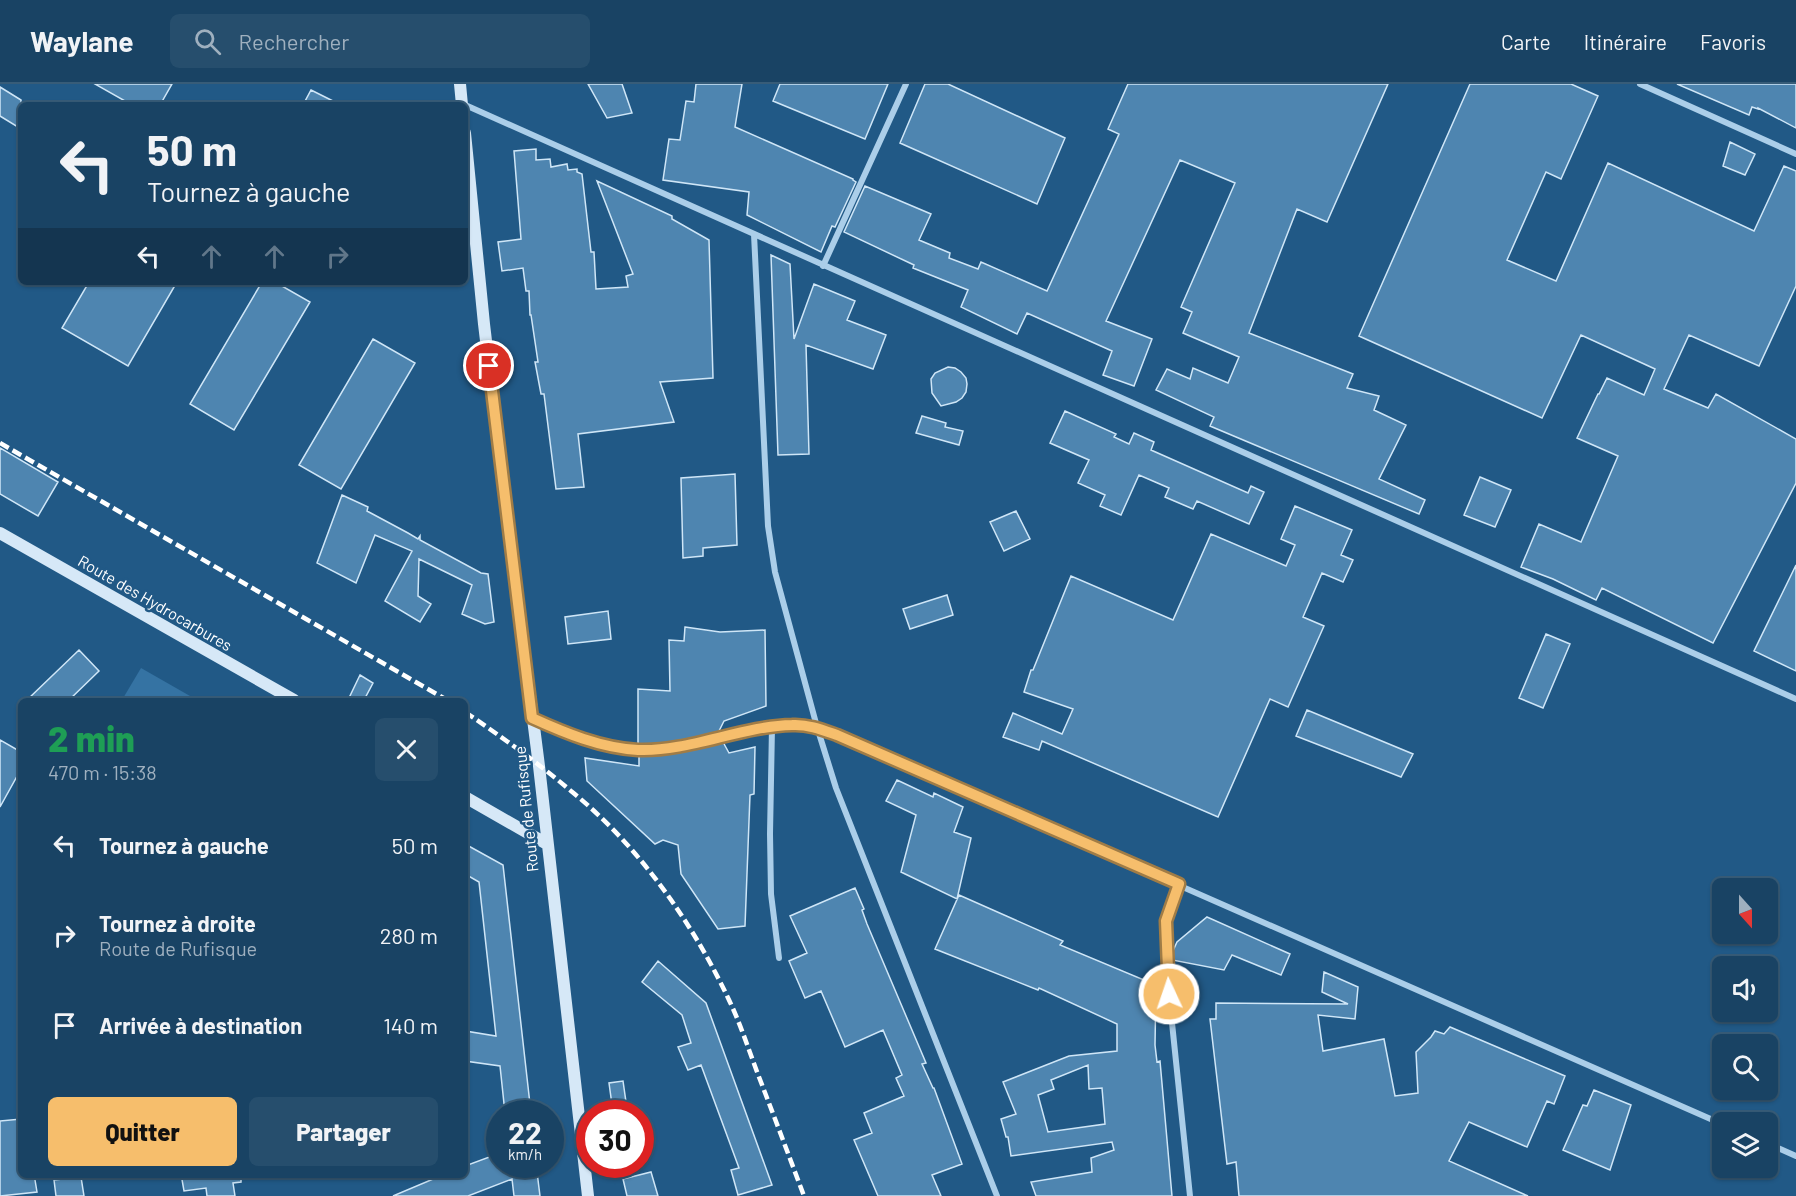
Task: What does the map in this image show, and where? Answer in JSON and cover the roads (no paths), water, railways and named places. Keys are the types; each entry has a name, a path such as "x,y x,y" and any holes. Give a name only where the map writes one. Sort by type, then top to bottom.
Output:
{"main road":[{"path":"460,84 462,102"},
{"name":"Route de Rufisque","path":"468,163 485,336 588,1196"},
{"name":"Route des Hydrocarbures","path":"0,533 290,698"},
{"path":"468,799 547,844"}],"street":[{"path":"823,266 906,84"},
{"path":"1640,84 1796,154"},
{"path":"468,107 1796,699"},
{"path":"754,234 768,526 775,572 817,728 836,788 997,1196"},
{"path":"532,718 592,742 638,750 676,747 772,727 794,725 817,728 1179,884 1712,1120"},
{"path":"772,727 771,894 779,958"},
{"path":"1179,884 1168,912 1165,929 1169,994 1190,1196"},
{"path":"1778,1148 1796,1156"}],"railway":[{"path":"0,443 444,698"},
{"path":"468,714 533,760 596,812 641,861 681,914 715,971 733,1009 804,1196"}]}
